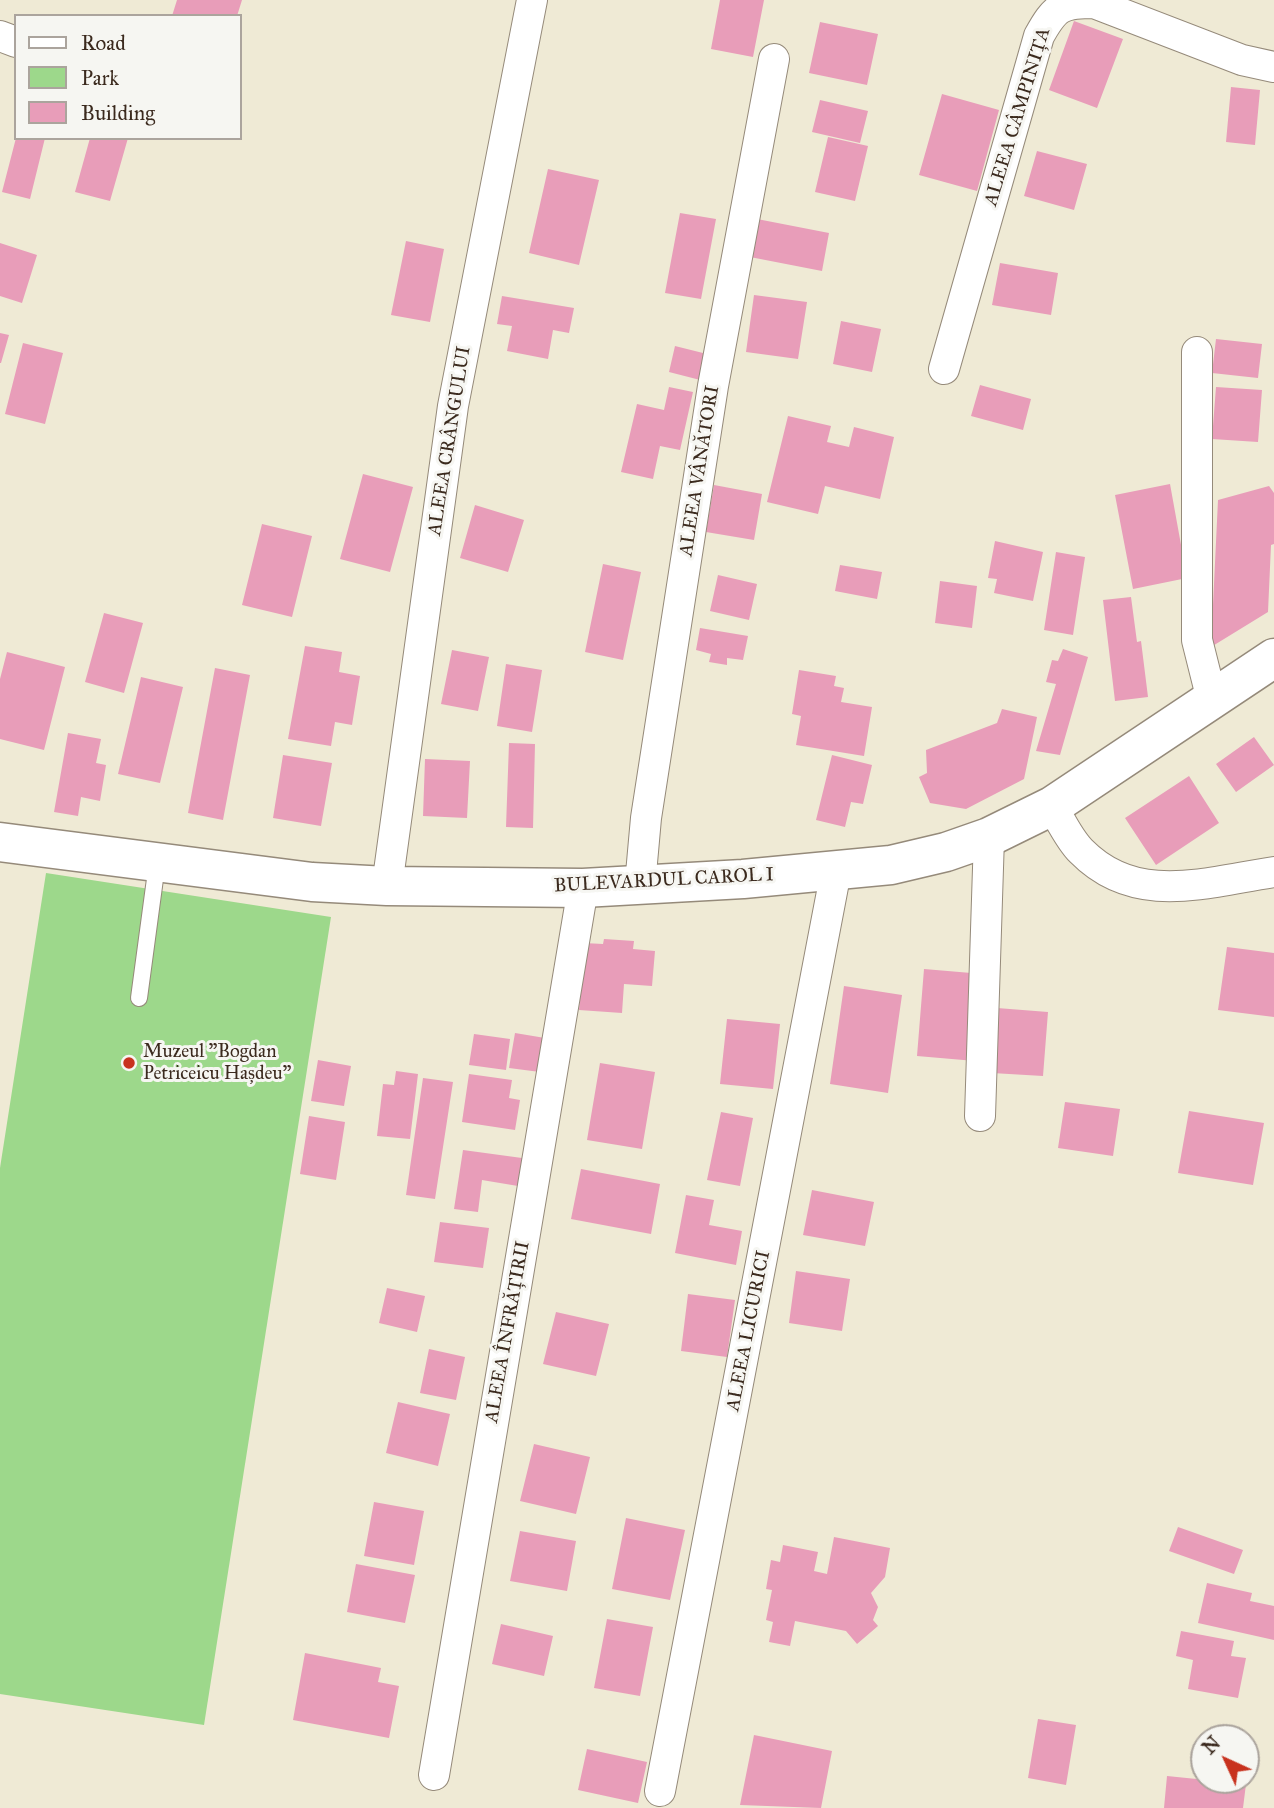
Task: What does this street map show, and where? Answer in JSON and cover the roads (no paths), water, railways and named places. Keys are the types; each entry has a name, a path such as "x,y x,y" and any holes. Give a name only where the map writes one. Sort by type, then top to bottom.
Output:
{"main road":[{"name":"BULEVARDUL CAROL I","path":"0,842 312,882 387,886 583,888 836,872 902,862 989,837 1052,806 1212,700 1267,670"}],"street":[{"name":"ALEEA CRÂNGULUI","path":"387,886 453,406 532,0"},
{"name":"ALEEA CÂMPINIȚA","path":"944,369 1039,36 1052,13 1070,3 1094,3 1241,60 1274,67"},
{"name":"ALEEA VÂNĂTORI","path":"640,885 648,805 713,386 774,59"},
{"path":"1197,352 1197,640 1212,700"},
{"path":"1052,806 1080,850 1104,872 1128,883 1167,888 1274,872"},
{"path":"980,1116 989,837"},
{"name":"ALEEA LICURICI","path":"660,1791 836,872"},
{"name":"ALEEA ÎNFRĂȚIRII","path":"434,1776 583,888"}],"lane":[{"path":"139,998 158,864"}],"place":[{"name":"Muzeul \"Bogdan Petriceicu Hașdeu\"","path":"129,1063"}]}
